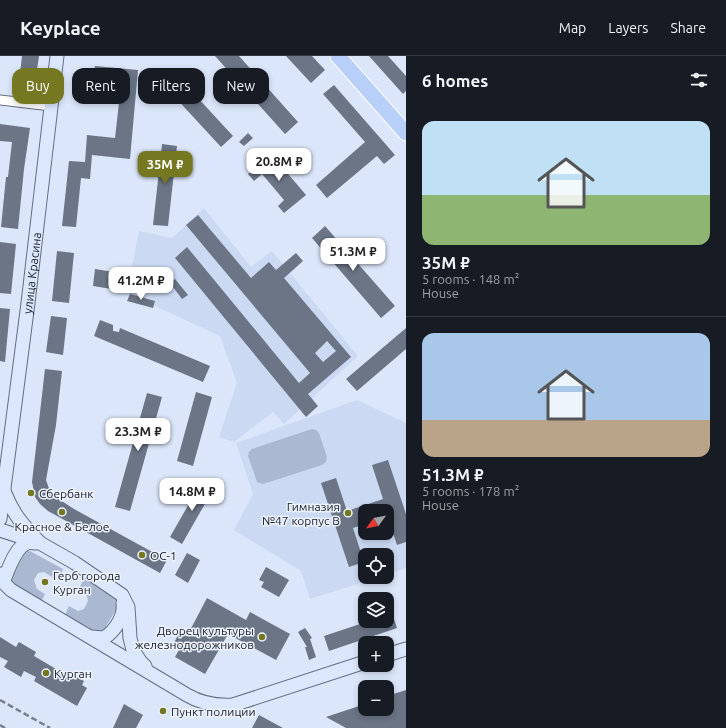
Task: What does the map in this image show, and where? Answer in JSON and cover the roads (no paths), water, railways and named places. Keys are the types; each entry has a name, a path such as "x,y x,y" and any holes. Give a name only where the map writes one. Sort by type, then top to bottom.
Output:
{"main road":[{"name":"улица Красина","path":"0,519 2,493 28,303 57,56"},
{"path":"338,56 406,133"},
{"path":"2,493 20,523 40,543"},
{"path":"0,530 40,543 75,563 122,595 128,607 130,638 133,650 140,661 153,675"},
{"path":"40,543 27,543 21,546 16,552 5,582 91,637 196,700 207,704 220,706 233,705 358,664"},
{"path":"91,637 104,638 112,633 122,615 124,608 122,595"},
{"path":"394,653 406,649"}],"street":[{"path":"0,100 51,106"}],"railway":[{"path":"0,700 50,728"},
{"path":"0,725 5,728"}],"place":[{"name":"Сбербанк","path":"31,493"},
{"name":"Красное & Белое","path":"62,512"},
{"name":"Гимназия №47 корпус В","path":"348,513"},
{"name":"ОС-1","path":"142,555"},
{"name":"Герб города Курган","path":"45,582"},
{"name":"Дворец культуры железнодорожников","path":"262,637"},
{"name":"Курган","path":"46,673"},
{"name":"Пункт полиции","path":"163,711"}]}
